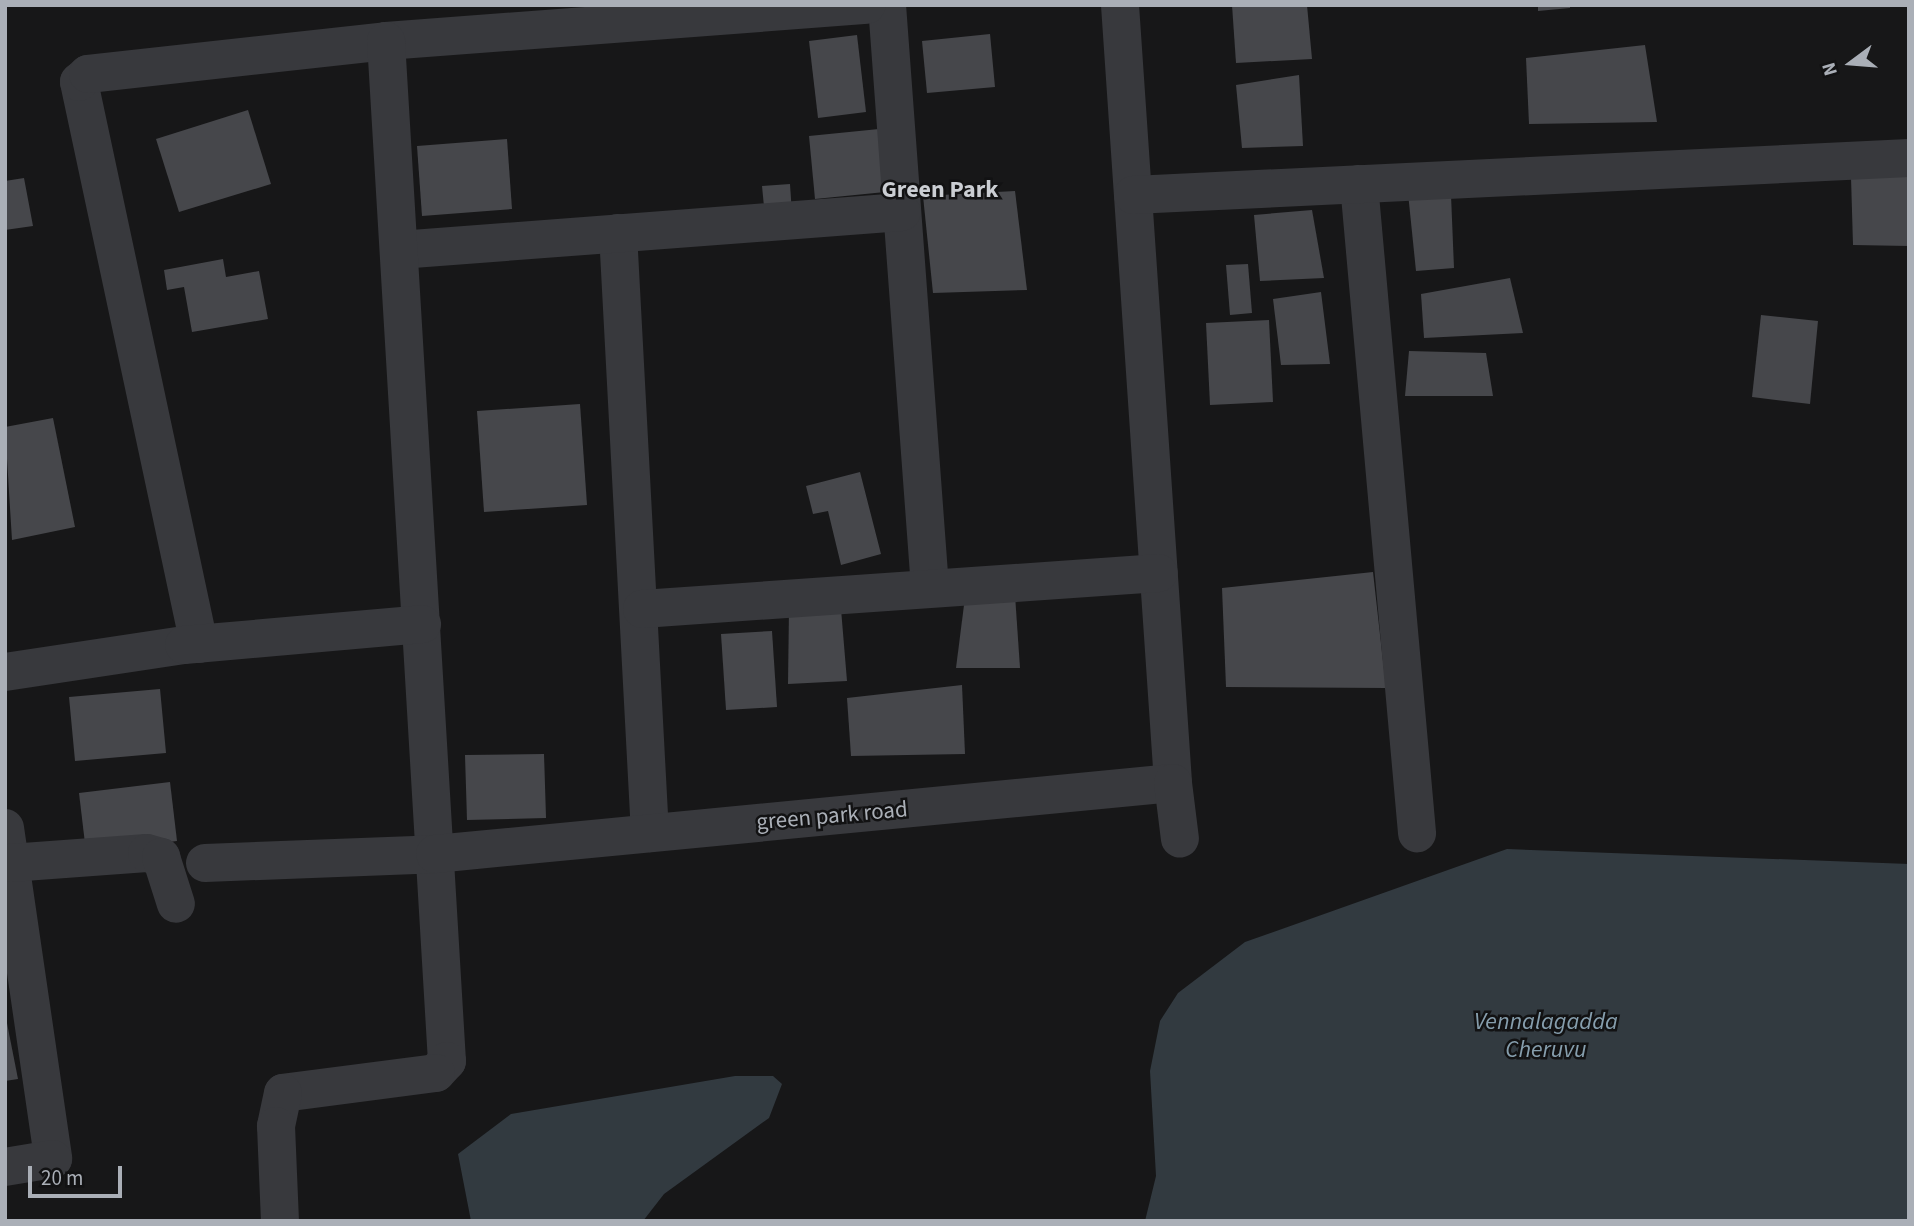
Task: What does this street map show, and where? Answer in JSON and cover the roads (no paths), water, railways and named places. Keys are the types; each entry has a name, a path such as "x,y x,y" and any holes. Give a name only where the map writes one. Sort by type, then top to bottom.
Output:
{"street":[{"path":"192,644 79,82 88,74 386,41 867,5"},
{"path":"887,5 930,588"},
{"path":"1120,5 1173,783 1180,839"},
{"path":"281,1221 276,1126 283,1093 436,1073 447,1061 386,41"},
{"path":"1133,195 1909,158"},
{"path":"1359,184 1417,833"},
{"path":"399,250 902,212"},
{"path":"618,233 642,609 650,833"},
{"path":"642,609 1159,573"},
{"path":"5,672 192,644 422,624"},
{"name":"green park road","path":"205,863 435,854 1173,783"},
{"path":"5,1167 52,1159 8,845 147,853 161,857 176,904"}],"water":[{"name":"Vennalagadda Cheruvu","path":"1507,849 1909,864 1909,1221 1145,1221 1156,1176 1150,1071 1160,1021 1178,993 1245,942"},
{"path":"735,1076 773,1076 782,1084 769,1118 664,1194 643,1221 471,1221 458,1154 511,1114"}],"district":[{"name":"Green Park","path":"940,190"}]}
